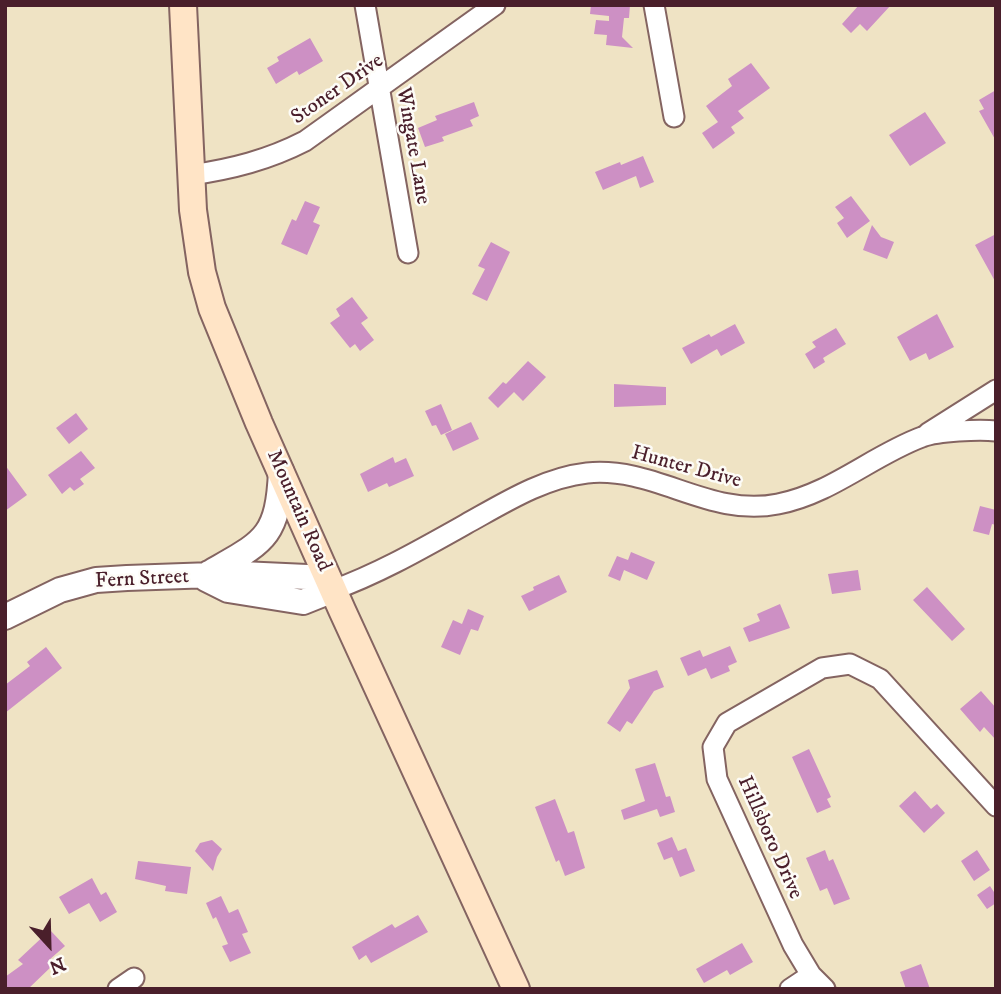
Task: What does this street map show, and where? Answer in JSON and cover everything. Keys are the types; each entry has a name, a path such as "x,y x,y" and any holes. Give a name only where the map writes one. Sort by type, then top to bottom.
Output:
{"main road":[{"name":"Mountain Road","path":"183,5 197,243 212,309 333,590 516,989"}],"street":[{"name":"Wingate Lane","path":"365,5 408,253"},
{"name":"Stoner Drive","path":"191,174 253,164 281,154 305,141 495,5"},
{"path":"653,5 674,117"},
{"path":"924,436 996,390"},
{"name":"Hunter Drive","path":"333,590 388,567 545,483 575,475 609,472 631,474 730,506 766,506 808,495 924,436 984,429 996,431"},
{"path":"202,577 243,555 264,538 275,514 281,471"},
{"name":"Fern Street","path":"5,617 60,590 96,580 202,577 228,590 303,602 333,590"},
{"name":"Hillsboro Drive","path":"790,989 818,982 793,945 717,779 713,747 727,723 822,668 850,664 880,679 996,806"}],"building":[{"path":"591,5 630,5 629,18 624,18 622,37 633,48 606,45 607,35 594,34 596,20 609,21 609,16 590,14"},
{"path":"859,5 891,5 867,31 860,24 851,33 842,24"},
{"path":"310,38 323,61 299,75 297,71 276,84 267,68 279,61 277,57"},
{"path":"751,63 770,88 738,111 744,118 731,127 735,133 713,149 702,133 718,122 706,106 732,86 728,79"},
{"path":"996,90 996,141 979,111 984,109 979,100"},
{"path":"474,102 479,116 470,120 473,126 442,137 444,141 425,147 418,128 437,120 435,116"},
{"path":"925,112 946,143 910,166 889,135"},
{"path":"643,156 654,182 640,188 636,176 603,190 595,172"},
{"path":"851,196 870,221 847,238 837,223 844,218 835,207"},
{"path":"305,201 320,207 313,222 320,225 307,255 281,244 292,219 296,221"},
{"path":"872,225 881,237 894,242 887,259 863,250"},
{"path":"996,234 996,283 975,245"},
{"path":"491,242 510,252 487,301 472,294 485,269 478,266"},
{"path":"352,297 368,318 361,323 374,340 360,351 355,344 350,348 330,323 340,316 336,309"},
{"path":"937,314 954,347 929,360 926,353 910,361 897,337"},
{"path":"735,324 745,343 721,356 717,349 691,364 682,348"},
{"path":"836,328 846,344 823,358 825,362 814,369 805,354 816,347 812,342"},
{"path":"528,361 546,377 523,401 514,392 498,408 488,398"},
{"path":"614,384 666,387 666,405 614,407"},
{"path":"441,404 452,430 441,435 436,425 432,426 425,411"},
{"path":"76,413 88,429 69,444 56,428"},
{"path":"471,422 479,439 453,451 445,434"},
{"path":"81,451 95,468 80,479 84,484 74,491 70,487 62,494 48,475"},
{"path":"393,457 395,463 406,458 414,476 389,487 387,483 368,492 360,474"},
{"path":"5,465 27,495 5,511"},
{"path":"980,506 996,510 996,525 992,524 989,535 973,531"},
{"path":"631,552 655,562 647,580 624,570 620,581 608,576 617,556 628,560"},
{"path":"858,570 861,590 832,594 828,574"},
{"path":"559,575 567,592 529,611 521,596"},
{"path":"927,587 965,629 952,641 913,600"},
{"path":"780,604 790,628 749,642 743,628 760,621 757,614"},
{"path":"468,609 484,616 478,631 471,629 460,655 441,647 453,620 462,624"},
{"path":"730,646 737,662 728,666 730,671 711,679 706,668 688,676 680,658 700,650 703,657"},
{"path":"46,647 62,668 5,713 5,685 30,666 27,662"},
{"path":"657,670 664,687 654,691 632,724 627,721 620,732 607,723 630,688 628,680"},
{"path":"981,691 996,708 996,740 984,727 980,732 960,709"},
{"path":"809,749 831,797 827,799 831,807 817,813 792,757"},
{"path":"655,763 666,797 670,796 675,812 660,817 657,809 624,820 621,810 645,801 635,769"},
{"path":"915,791 931,809 937,804 945,813 924,833 899,806"},
{"path":"555,799 568,833 574,831 585,868 565,876 559,860 556,862 535,807"},
{"path":"672,837 678,851 686,848 695,871 680,877 672,857 664,860 657,843"},
{"path":"212,840 222,849 213,871 195,851 200,843"},
{"path":"825,850 829,861 833,859 850,899 834,905 827,888 820,891 806,858"},
{"path":"977,850 990,870 974,881 961,861"},
{"path":"138,861 191,867 187,894 165,891 166,886 135,879"},
{"path":"92,878 101,895 106,892 117,912 100,922 89,903 69,914 59,897"},
{"path":"990,886 996,895 996,903 987,909 977,895"},
{"path":"221,896 229,913 238,909 248,932 242,934 251,953 230,962 222,946 228,944 216,917 213,919 206,903"},
{"path":"418,915 428,932 371,963 366,955 359,960 352,947 392,924 395,928"},
{"path":"50,930 65,946 49,960 53,965 28,989 5,989 5,977 23,964 18,960"},
{"path":"742,943 753,962 730,975 727,970 704,983 696,969"},
{"path":"921,964 930,989 906,989 900,972"}]}
